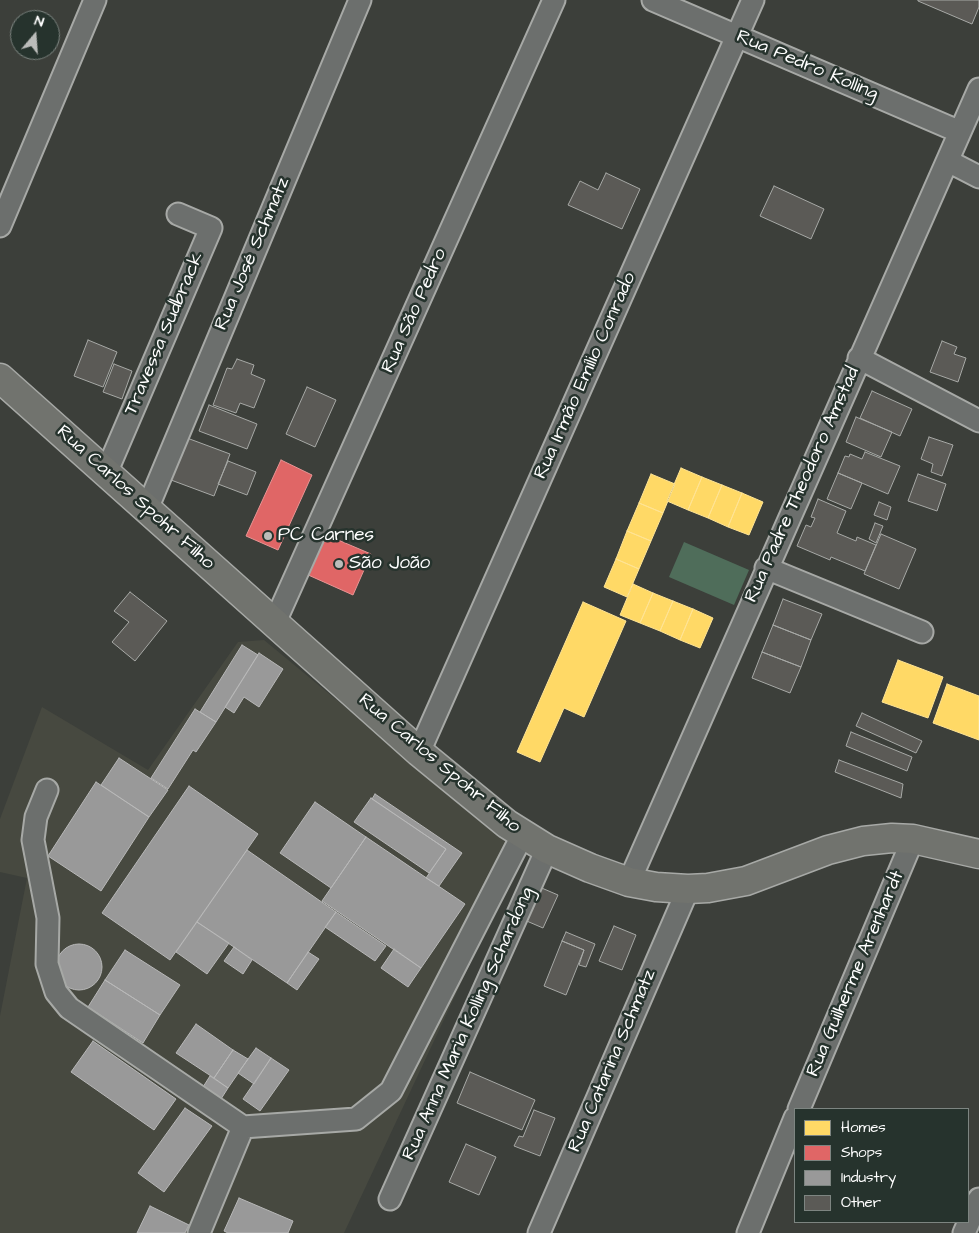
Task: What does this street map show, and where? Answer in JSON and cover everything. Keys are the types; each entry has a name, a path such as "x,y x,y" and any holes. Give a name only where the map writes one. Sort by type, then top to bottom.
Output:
{"main road":[{"name":"Rua Carlos Spohr Filho","path":"0,378 419,752 508,824 547,850 629,882 656,887 688,889 708,888 746,881 828,850 863,841 892,838 912,839 979,854"}],"street":[{"path":"0,226 95,0"},
{"name":"Rua José Schmatz","path":"146,509 360,0"},
{"name":"Rua São Pedro","path":"275,622 554,0"},
{"name":"Rua Pedro Kolling","path":"653,0 960,132"},
{"name":"Rua Irmão Emílio Conrado","path":"419,752 753,0"},
{"name":"Rua Padre Theodoro Amstad","path":"629,882 766,568 979,90"},
{"path":"948,161 979,177"},
{"name":"Travessa Sudbrack","path":"106,473 211,228 178,214"},
{"path":"859,358 979,421"},
{"path":"766,568 922,632"},
{"path":"48,790 36,817 33,840 48,918 47,964 56,992 69,1008 243,1127 356,1119 390,1091 523,834"},
{"name":"Rua Guilherme Arenhardt","path":"799,1108 912,839"},
{"name":"Rua Anna Maria Kolling Schardong","path":"390,1199 547,850"},
{"name":"Rua Catarina Schmatz","path":"539,1233 688,889"},
{"path":"748,1233 794,1120"},
{"path":"199,1233 243,1127"},
{"path":"969,1222 979,1199"}],"shaded area":[{"path":"264,640 522,853 344,1233 0,1233 0,1016 27,878 0,872 0,819 42,707 148,770 238,642"}],"green space":[{"path":"684,542 749,570 734,605 669,577"}],"building: Homes":[{"path":"681,468 702,477 688,510 667,501"},
{"path":"651,474 675,484 663,513 639,503"},
{"path":"702,477 722,485 708,518 688,510"},
{"path":"722,485 742,493 728,527 708,518"},
{"path":"742,493 763,502 749,535 728,527"},
{"path":"639,503 663,513 651,541 627,531"},
{"path":"627,531 651,541 639,569 616,559"},
{"path":"616,559 639,569 627,597 604,587"},
{"path":"633,584 653,593 640,623 620,615"},
{"path":"653,593 673,601 660,631 640,623"},
{"path":"673,601 693,609 680,640 660,631"},
{"path":"583,602 626,621 584,717 564,708 540,762 517,752"},
{"path":"693,609 713,618 700,648 680,640"},
{"path":"898,660 943,677 928,718 882,702"},
{"path":"947,684 979,696 979,740 933,723"}],"building: Shops":[{"path":"281,460 312,475 278,550 246,536"},
{"name":"São João","path":"324,534 371,554 353,595 306,574"}],"building: Industry":[{"path":"242,645 258,655 216,722 200,712"},
{"path":"259,653 283,669 259,707 244,697 234,713 225,707"},
{"path":"195,709 216,722 196,752 193,750 168,789 151,778"},
{"path":"119,758 168,790 149,817 101,785"},
{"path":"96,782 149,817 101,891 48,856"},
{"path":"189,786 258,834 170,960 102,913"},
{"path":"375,794 462,853 439,886 426,878 446,849 372,799"},
{"path":"371,798 446,849 429,873 354,822"},
{"path":"315,802 366,837 331,888 280,853"},
{"path":"366,837 465,904 421,968 322,901"},
{"path":"247,850 336,912 287,983 197,922"},
{"path":"336,912 386,946 375,961 325,927"},
{"path":"197,922 229,943 207,974 176,952"},
{"path":"84,944 96,950 101,958 101,976 96,984 88,989 74,990 62,984 57,976 56,962 62,950 70,945"},
{"path":"234,947 252,960 243,974 224,961"},
{"path":"394,949 421,968 408,987 381,968"},
{"path":"125,950 180,985 160,1015 105,980"},
{"path":"308,952 319,959 297,990 287,983"},
{"path":"105,980 160,1015 143,1043 88,1007"},
{"path":"196,1024 233,1050 214,1078 176,1053"},
{"path":"93,1041 176,1099 154,1130 71,1072"},
{"path":"256,1048 271,1058 254,1084 238,1073"},
{"path":"233,1050 248,1059 228,1088 214,1078"},
{"path":"271,1058 289,1070 260,1111 243,1099"},
{"path":"210,1076 228,1088 221,1099 203,1087"},
{"path":"185,1108 212,1126 164,1192 138,1173"},
{"path":"239,1198 293,1221 288,1233 228,1233 224,1231"},
{"path":"150,1206 189,1225 185,1233 137,1233"}],"building: Other":[{"path":"918,0 979,0 979,7 972,24"},
{"path":"606,173 640,189 622,229 568,205 580,181 598,190"},
{"path":"774,186 824,209 811,239 760,216"},
{"path":"88,340 117,352 103,387 74,376"},
{"path":"942,341 957,347 954,354 966,358 958,382 930,372"},
{"path":"237,359 254,365 251,374 265,380 254,408 240,403 236,413 213,405 227,368 232,369"},
{"path":"114,364 132,371 122,399 103,392"},
{"path":"307,387 336,400 315,447 286,434"},
{"path":"872,391 912,409 900,436 860,418"},
{"path":"209,405 257,424 247,449 199,431"},
{"path":"856,417 892,432 881,457 846,442"},
{"path":"929,437 953,445 942,476 931,472 933,464 921,459"},
{"path":"187,438 230,454 214,496 171,480"},
{"path":"865,452 900,466 888,494 838,473 845,456 849,457 850,454 862,459"},
{"path":"228,461 256,472 247,495 218,484"},
{"path":"838,473 862,483 851,509 827,499"},
{"path":"918,474 946,484 937,511 908,501"},
{"path":"818,499 846,511 837,533 856,541 857,537 876,545 865,571 831,557 830,560 797,546 806,525 811,527 815,518 811,517"},
{"path":"879,502 891,507 887,520 874,515"},
{"path":"875,523 883,526 876,543 869,539"},
{"path":"881,534 916,549 899,589 864,574"},
{"path":"130,592 167,621 135,661 112,642 129,622 114,611"},
{"path":"783,599 822,614 811,640 773,625"},
{"path":"773,625 811,640 801,667 762,652"},
{"path":"762,652 801,667 790,693 752,678"},
{"path":"862,713 922,741 916,753 856,726"},
{"path":"851,732 912,757 907,771 846,746"},
{"path":"839,760 903,784 901,798 835,772"},
{"path":"537,886 558,895 543,928 522,919"},
{"path":"614,926 636,935 622,970 599,961"},
{"path":"566,932 595,944 586,967 579,965 584,950 562,941"},
{"path":"562,941 584,950 566,995 544,986"},
{"path":"470,1072 535,1100 522,1130 457,1103"},
{"path":"534,1110 555,1118 540,1156 514,1146 519,1136 523,1137"},
{"path":"466,1144 496,1157 479,1195 449,1182"}],"place":[{"name":"PC Carnes","path":"268,536"},
{"name":"São João","path":"339,564"}]}
